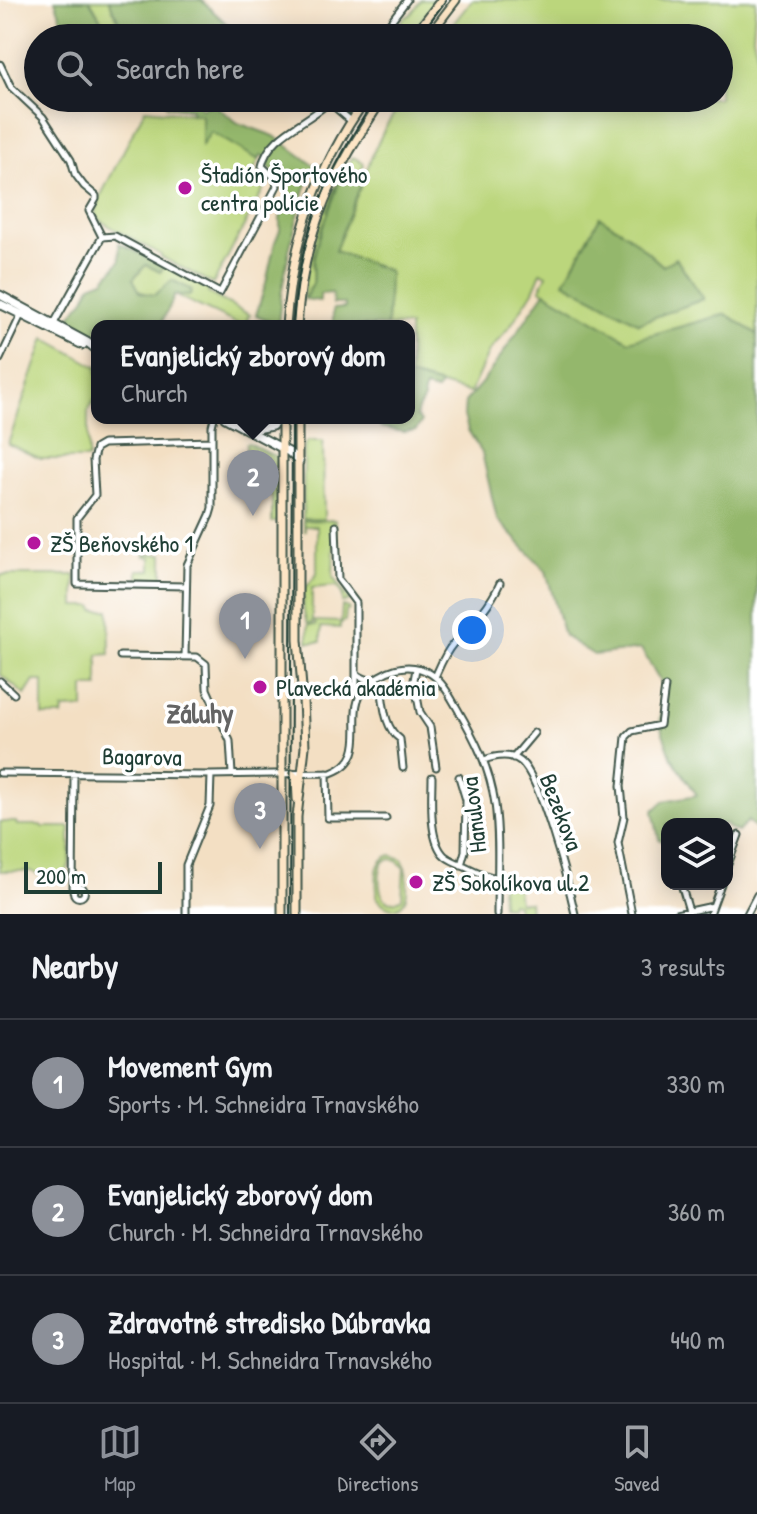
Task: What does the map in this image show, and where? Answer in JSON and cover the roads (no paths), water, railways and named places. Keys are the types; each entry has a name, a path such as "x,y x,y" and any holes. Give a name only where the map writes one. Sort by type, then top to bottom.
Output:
{"main road":[{"path":"423,24 441,0"},
{"path":"438,24 456,0"},
{"path":"286,320 290,278 304,219 326,166 357,112"},
{"path":"298,320 304,268 318,217 339,172 375,112"},
{"path":"281,424 282,914"},
{"path":"297,817 303,773 304,723 298,640 298,424"},
{"path":"292,774 296,778 297,914"}],"street":[{"path":"389,24 407,0"},
{"path":"0,64 11,87 24,99"},
{"path":"38,112 71,160 75,174 96,196 89,211 102,237"},
{"path":"102,237 115,236 220,293 277,186 275,178 262,166 269,148 317,112"},
{"path":"342,112 351,121"},
{"path":"52,327 102,237"},
{"path":"0,295 52,327"},
{"path":"0,304 91,346"},
{"path":"0,359 21,315"},
{"path":"185,656 187,565 211,512 213,424"},
{"path":"236,424 289,452 299,462"},
{"path":"248,430 274,424"},
{"path":"282,449 298,439"},
{"path":"186,586 77,584 77,518 95,495 93,460 96,448 103,444 212,441"},
{"path":"336,526 338,579 356,603 356,688 360,697"},
{"path":"303,773 327,773 345,765 354,751 360,697 366,688 382,674 399,667 416,669 435,677 452,645 491,601 500,583"},
{"path":"120,656 197,657 206,664 207,689 230,741 232,774"},
{"path":"416,669 414,680 420,712 430,727 436,767"},
{"path":"357,673 363,679 381,686 392,734 400,739 403,768"},
{"name":"Hanulova","path":"435,677 476,741 489,774 495,805 497,914"},
{"path":"0,681 14,694"},
{"path":"632,914 618,843 624,817 621,786 626,737 632,731 660,725 665,687"},
{"path":"513,758 534,733"},
{"name":"Bezekova","path":"484,760 496,756 513,758 525,765 562,861 575,914"},
{"name":"Bagarova","path":"0,773 303,773"},
{"path":"73,891 74,773"},
{"path":"327,773 328,818 386,818"},
{"path":"186,914 186,865 210,806 211,775"},
{"path":"432,777 433,829 445,856 486,876 497,878"},
{"path":"459,777 466,800 465,851 461,865"},
{"path":"733,851 739,835"},
{"path":"683,890 689,911"},
{"path":"710,914 719,890"},
{"path":"747,914 757,895"},
{"path":"676,914 713,906"}],"tram line":[{"path":"428,24 446,0"},
{"path":"294,320 301,263 318,206 329,179 367,112"},
{"path":"290,914 292,424"}],"place":[{"name":"Štadión Športového centra polície","path":"185,188"},
{"name":"Evanjelický zborový dom","path":"253,516"},
{"name":"ZŠ Beňovského 1","path":"34,543"},
{"name":"Movement Gym","path":"245,659"},
{"name":"Plavecká akadémia","path":"260,687"},
{"name":"Zdravotné stredisko Dúbravka","path":"260,849"},
{"name":"ZŠ Sokolíkova ul.2","path":"416,882"}],"district":[{"name":"Záluhy","path":"200,713"}]}
